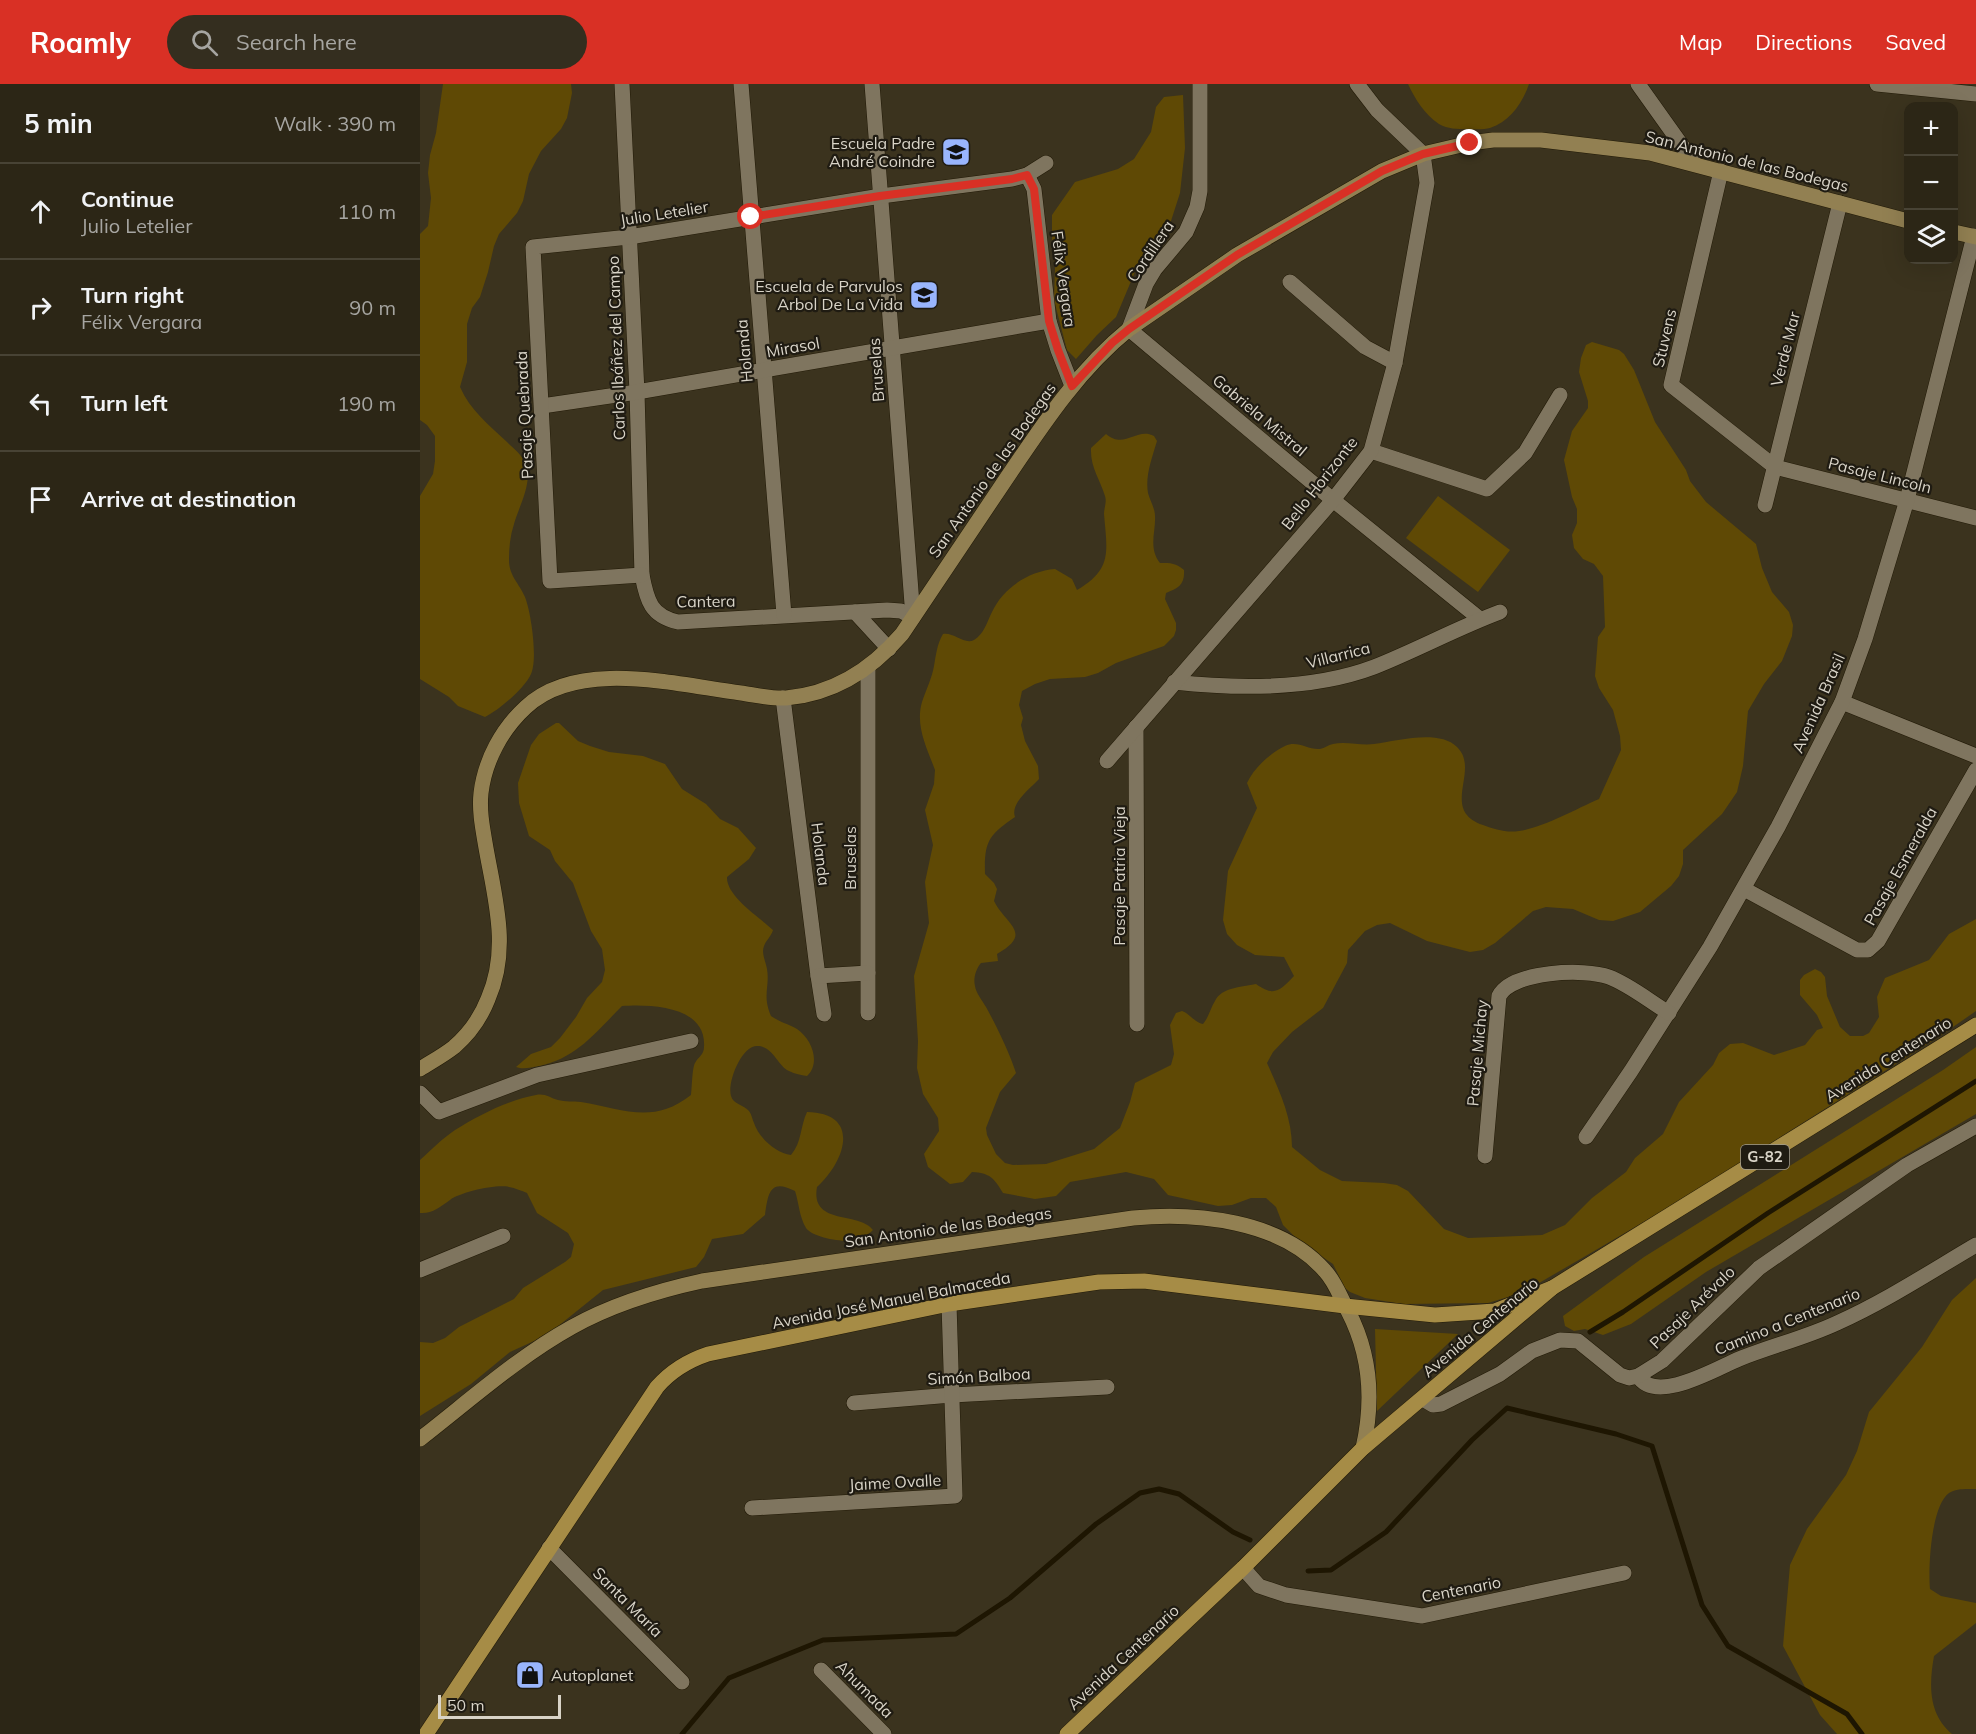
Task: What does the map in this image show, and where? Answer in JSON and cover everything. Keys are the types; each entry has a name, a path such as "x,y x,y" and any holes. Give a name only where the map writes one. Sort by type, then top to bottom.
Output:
{"main road":[{"name":"Avenida Centenario","path":"1067,1734 1243,1568 1364,1448 1552,1288 1976,1025"},
{"name":"Avenida José Manuel Balmaceda","path":"426,1734 657,1387 681,1365 708,1354 949,1304 1100,1282 1129,1280 1415,1314 1495,1311 1552,1288"}],"street":[{"name":"Carlos Ibáñez del Campo","path":"622,84 637,392 642,575"},
{"name":"Holanda","path":"741,84 784,615"},
{"name":"Bruselas","path":"872,84 913,617"},
{"name":"Cordillera","path":"1129,329 1146,284 1155,269 1182,238 1197,207 1200,191 1200,84"},
{"path":"1357,84 1377,110 1423,154"},
{"path":"1638,84 1695,164"},
{"path":"1880,84 1976,94"},
{"name":"San Antonio de las Bodegas","path":"420,1069 453,1047 466,1035 485,1007 497,975 500,958 500,929 482,827 481,794 494,748 517,715 529,704 556,687 572,682 594,679 642,680 783,698 833,687 868,667 889,649 913,617 1044,423 1072,386 1112,343 1129,329 1258,242 1382,171 1423,154 1470,143 1517,139 1650,153 1904,220"},
{"name":"Bello Horizonte","path":"1107,761 1333,500 1371,451 1395,363 1427,183 1423,154"},
{"name":"Julio Letelier","path":"533,247 629,237 880,196 1012,179 1027,175 1046,163"},
{"name":"Stuvens","path":"1721,171 1671,385 1775,467"},
{"name":"Félix Vergara","path":"1027,175 1034,189 1049,321 1072,386"},
{"name":"Verde Mar","path":"1766,505 1840,203"},
{"path":"1958,233 1975,237"},
{"name":"Avenida Brasil","path":"1586,1137 1668,1013 1744,889 1842,702 1865,639 1907,501 1975,237"},
{"name":"Pasaje Quebrada","path":"533,247 550,581 642,575"},
{"path":"1290,282 1365,347 1395,363"},
{"name":"Mirasol","path":"542,406 637,392 1049,321"},
{"name":"Gabriela Mistral","path":"1129,329 1333,500 1480,619"},
{"path":"1371,451 1487,489 1525,453 1560,394"},
{"name":"Pasaje Lincoln","path":"1775,467 1976,519"},
{"name":"Cantera","path":"642,575 646,595 653,608 668,620 690,623 887,610 901,611 913,617"},
{"path":"855,612 889,649"},
{"name":"Villarrica","path":"1174,682 1210,686 1258,687 1287,685 1345,675 1373,667 1500,612"},
{"name":"Bruselas","path":"868,667 868,1013"},
{"name":"Holanda","path":"783,698 818,976 825,1014"},
{"path":"1842,702 1976,756"},
{"name":"Pasaje Patria Vieja","path":"1136,727 1137,1024"},
{"name":"Pasaje Esmeralda","path":"1744,889 1857,950 1868,950 1878,941 1976,770"},
{"path":"818,976 868,973"},
{"name":"Pasaje Michay","path":"1485,1156 1499,996 1506,987 1539,976 1572,973 1597,974 1617,981 1668,1013"},
{"path":"420,1093 439,1113 537,1075 691,1041"},
{"name":"Pasaje Arévalo","path":"1638,1376 1662,1361 1759,1268 1907,1165 1976,1126"},
{"name":"San Antonio de las Bodegas","path":"420,1439 549,1341 594,1316 644,1295 702,1281 1132,1218 1167,1215 1211,1218 1236,1223 1272,1235 1290,1243 1316,1262 1331,1278 1361,1340 1369,1377 1370,1413 1364,1448"},
{"path":"420,1270 503,1236"},
{"name":"Camino a Centenario","path":"1638,1376 1646,1384 1657,1386 1696,1379 1736,1360 1798,1339 1846,1319 1897,1293 1976,1245"},
{"name":"Jaime Ovalle","path":"752,1508 955,1496 949,1304"},
{"path":"1423,1399 1433,1405 1441,1404 1500,1374 1532,1351 1566,1339 1582,1343 1620,1375 1629,1378 1638,1376"},
{"name":"Simón Balboa","path":"854,1403 1107,1387"},
{"name":"Santa María","path":"549,1548 682,1682"},
{"name":"Centenario","path":"1243,1568 1259,1586 1286,1595 1422,1616 1624,1573"},
{"name":"Ahumada","path":"821,1670 884,1734"}],"shaded area":[{"path":"443,84 571,84 572,93 567,118 561,129 541,151 529,174 523,201 517,213 499,234 480,297 472,308 467,324 467,362 460,387 475,410 521,456 525,462 528,477 512,533 509,560 511,571 525,597 529,613 534,647 533,667 528,680 518,692 485,717 458,706 449,697 420,679 420,496 433,474 435,436 420,420 420,234 428,226 431,198 428,173"},
{"path":"1408,84 1529,84 1523,98 1510,116 1497,125 1487,129 1478,129 1453,128 1439,124 1421,106"},
{"path":"1183,95 1185,148 1180,193 1170,224 1137,267 1116,317 1076,359 1067,350 1054,300 1052,215 1075,182 1118,169 1134,159 1151,132 1156,107 1164,97"},
{"path":"1592,342 1619,350 1624,354 1634,370 1655,422 1686,470 1690,481 1706,502 1756,544 1762,568 1772,592 1789,612 1793,625 1792,636 1782,661 1764,684 1748,711 1743,766 1737,792 1722,814 1683,850 1683,864 1679,876 1671,886 1640,912 1613,921 1599,920 1573,909 1546,907 1533,911 1495,943 1483,950 1470,952 1427,941 1390,923 1377,925 1365,931 1348,950 1347,963 1323,1008 1292,1032 1273,1052 1267,1063 1287,1114 1292,1147 1320,1170 1342,1181 1397,1185 1408,1191 1444,1229 1468,1238 1542,1235 1565,1225 1592,1198 1626,1172 1635,1158 1663,1134 1679,1102 1713,1065 1719,1053 1730,1044 1743,1043 1774,1055 1805,1045 1817,1030 1823,1028 1817,1015 1800,995 1800,980 1815,969 1825,977 1827,996 1840,1027 1850,1036 1863,1036 1869,1033 1879,1017 1877,997 1885,978 1929,960 1949,934 1976,919 1976,1011 1676,1203 1539,1283 1488,1303 1403,1304 1365,1298 1350,1292 1345,1288 1333,1264 1300,1242 1283,1225 1276,1207 1266,1198 1251,1198 1232,1205 1218,1206 1168,1195 1154,1179 1126,1172 1070,1182 1056,1196 1035,1199 1003,1193 991,1177 978,1173 972,1172 963,1182 950,1184 928,1167 924,1154 939,1131 938,1118 923,1094 917,1068 918,1041 914,976 929,923 925,882 933,845 925,810 934,784 935,770 921,728 922,702 943,634 966,641 974,640 983,631 1003,595 1018,582 1036,573 1055,569 1072,579 1077,590 1097,574 1105,558 1106,498 1094,467 1091,448 1106,434 1119,440 1142,434 1154,436 1157,441 1147,487 1155,513 1154,551 1160,563 1178,566 1184,570 1184,575 1180,585 1166,593 1165,599 1176,623 1176,630 1174,636 1164,646 1116,663 1098,673 1085,677 1050,679 1022,691 1019,705 1023,718 1021,725 1025,741 1038,766 1039,779 1018,801 1014,812 1015,817 999,829 990,840 985,863 985,874 997,889 994,901 1014,929 1015,934 1014,940 1008,947 997,954 998,961 981,963 974,980 1016,1073 1000,1092 986,1128 996,1154 1005,1163 1013,1165 1046,1164 1094,1149 1120,1128 1135,1083 1171,1065 1174,1054 1170,1025 1176,1013 1182,1011 1203,1024 1218,996 1222,993 1233,988 1256,984 1272,991 1281,989 1294,976 1284,957 1255,955 1237,945 1227,934 1223,920 1228,871 1257,808 1247,783 1258,767 1279,749 1290,744 1320,749 1338,743 1369,744 1429,737 1449,742 1457,747 1463,756 1465,767 1462,800 1464,810 1470,818 1483,825 1505,831 1519,831 1538,826 1599,799 1621,750 1620,736 1613,710 1599,688 1595,676 1598,637 1605,627 1603,576 1594,564 1583,559 1574,548 1572,535 1577,523 1577,509 1564,460 1572,431 1588,408 1579,372 1586,345"},
{"path":"1438,496 1510,550 1478,592 1406,538"},
{"path":"559,723 578,741 590,746 609,752 643,756 665,764 682,789 706,804 720,819 738,828 756,848 749,859 727,877 728,884 737,899 773,930 763,949 768,975 768,1009 771,1016 802,1033 813,1051 814,1058 811,1071 807,1076 785,1068 767,1049 757,1046 751,1048 736,1066 731,1083 731,1096 734,1101 749,1111 756,1129 764,1139 785,1154 791,1155 795,1150 807,1112 824,1114 836,1121 842,1130 841,1153 827,1177 817,1187 817,1199 821,1208 828,1213 867,1224 873,1230 861,1239 852,1241 815,1235 806,1228 795,1191 787,1187 775,1187 769,1194 765,1215 743,1234 712,1239 704,1257 696,1267 603,1290 557,1327 510,1352 471,1384 420,1416 420,1342 433,1343 445,1338 459,1327 514,1299 523,1288 571,1257 574,1244 568,1233 537,1213 527,1193 509,1187 470,1192 455,1197 432,1211 420,1213 420,1160 451,1133 474,1119 504,1104 525,1097 545,1095 561,1101 581,1102 624,1111 664,1110 691,1095 694,1066 704,1050 703,1033 697,1023 687,1015 661,1007 622,1006 585,1043 564,1057 539,1066 516,1067 531,1054 551,1047 560,1038 587,998 602,982 605,970 602,949 591,931 573,883 555,861 550,850 529,836 519,803 518,783 531,745 539,734"},
{"path":"1976,1047 1976,1114 1706,1272 1631,1324 1603,1335 1585,1329 1574,1331 1565,1326 1563,1316 1644,1257"},
{"path":"1976,1278 1976,1489 1955,1490 1943,1500 1932,1538 1930,1567 1930,1589 1941,1596 1976,1603 1976,1623 1934,1656 1931,1688 1934,1708 1944,1726 1952,1734 1837,1734 1820,1715 1783,1646 1790,1565 1807,1529 1846,1475 1857,1451 1869,1412 1922,1347 1952,1300"},
{"path":"1375,1329 1458,1334 1377,1411"}],"waterway":[{"path":"1590,1332 1768,1213 1976,1081"},
{"path":"1308,1571 1331,1570 1386,1532 1472,1440 1507,1408 1616,1434 1652,1446 1702,1605 1728,1646 1847,1714 1862,1734"},
{"path":"682,1734 729,1678 823,1640 956,1634 1010,1598 1096,1524 1140,1493 1159,1489 1179,1494 1233,1532 1250,1540"}],"place":[{"name":"Escuela Padre André Coindre","path":"956,152"},
{"name":"Escuela de Parvulos Arbol De La Vida","path":"924,295"},
{"name":"Autoplanet","path":"530,1675"}],"route":[{"path":"751,217 1027,175 1034,189 1049,321 1072,386 1112,343 1129,329 1237,255 1382,171 1423,154 1470,143"}]}
